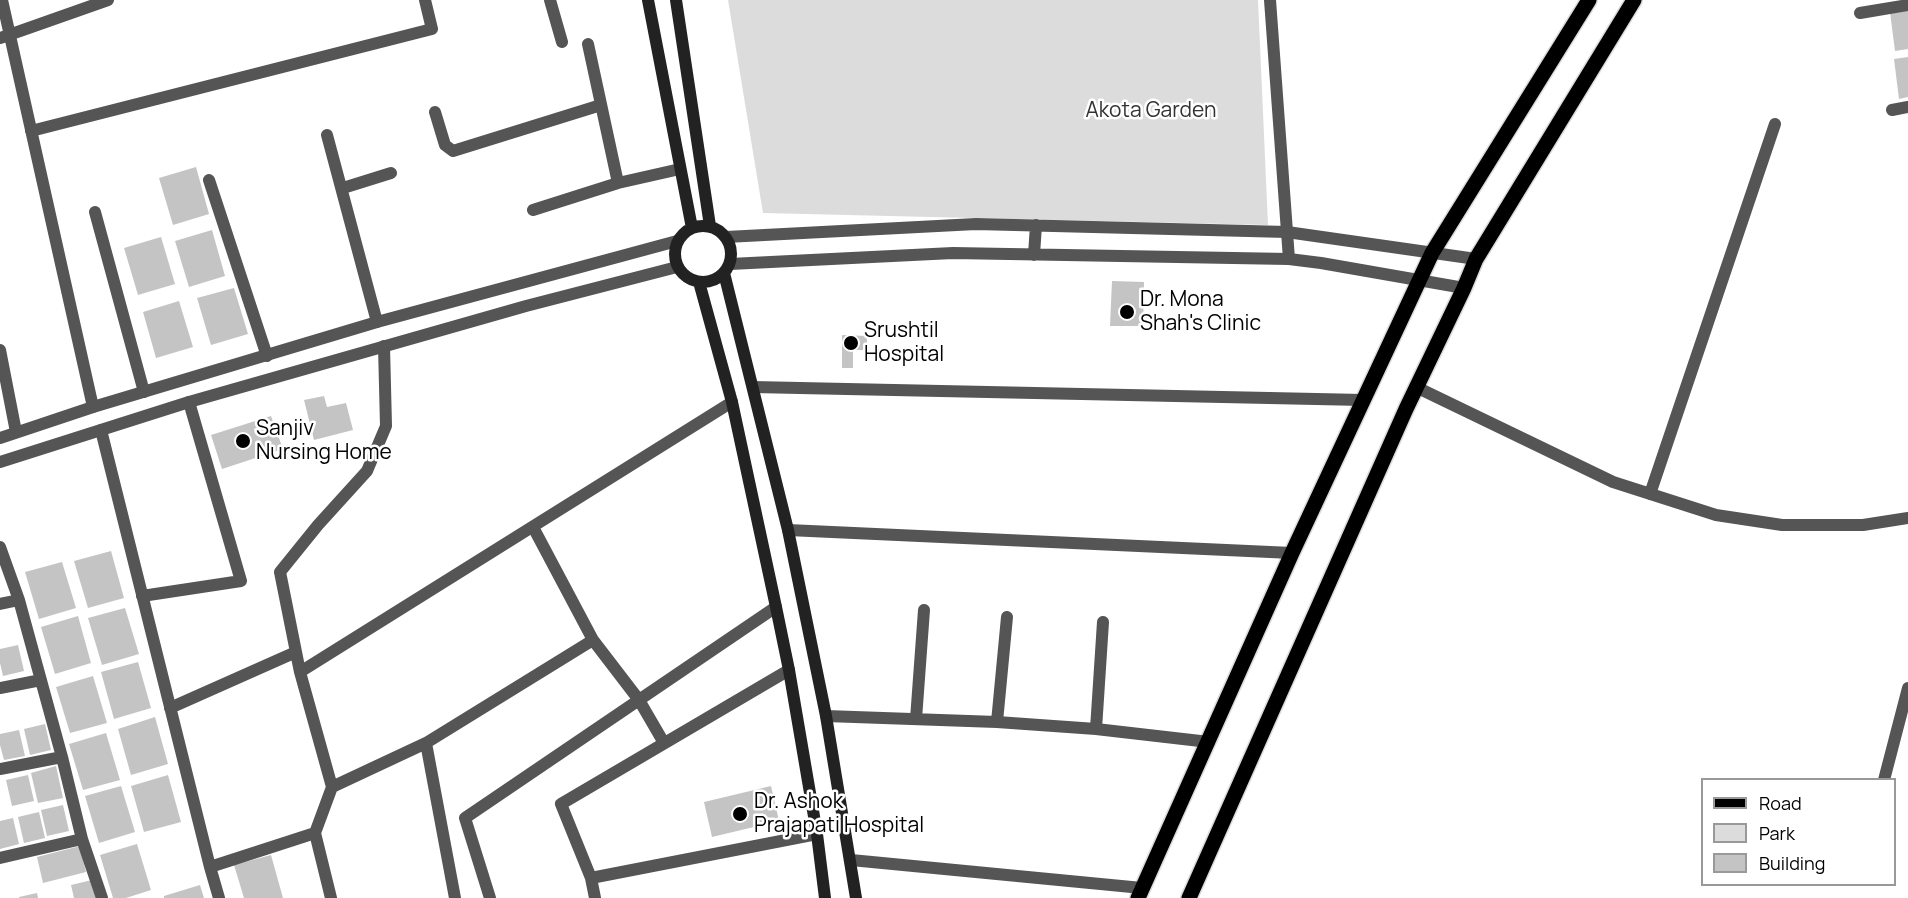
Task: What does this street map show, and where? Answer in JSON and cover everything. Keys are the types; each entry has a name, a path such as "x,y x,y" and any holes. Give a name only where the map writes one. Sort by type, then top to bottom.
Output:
{"main road":[{"path":"648,0 692,228"},
{"path":"676,0 710,226"},
{"path":"1140,893 1292,553 1432,253 1589,0"},
{"path":"1189,898 1416,387 1476,259 1634,0"},
{"path":"701,225 719,230 726,237 730,246 732,255 727,268 709,282 691,280 677,267 674,259 677,241 683,233 692,228 701,225"},
{"path":"727,268 788,530 826,716 856,898"},
{"path":"699,282 732,402 777,607 817,834 825,898"}],"street":[{"path":"2,0 5,36 31,131 93,407"},
{"path":"5,36 108,0"},
{"path":"31,131 432,29 425,0"},
{"path":"550,0 562,42"},
{"path":"1270,0 1289,260"},
{"path":"1860,13 1908,5"},
{"path":"588,44 618,183"},
{"path":"435,112 445,145 453,152 601,105"},
{"path":"1892,110 1908,107"},
{"path":"1650,494 1775,124"},
{"path":"327,135 377,322"},
{"path":"533,210 618,183 680,169"},
{"path":"343,188 391,173"},
{"path":"209,180 267,356"},
{"path":"95,212 144,392"},
{"path":"726,237 976,224 1287,232 1476,259"},
{"path":"1034,255 1035,225"},
{"path":"0,438 93,407 377,322 677,241"},
{"path":"727,268 953,253 1289,260 1322,263 1464,288"},
{"path":"0,462 189,402 615,282 677,267"},
{"path":"331,898 315,834 332,787 300,672 280,572 318,525 367,471 387,426 384,346"},
{"path":"0,350 2,373 16,432"},
{"path":"753,387 1364,400"},
{"path":"1416,387 1613,482 1716,515 1782,525 1863,525 1908,518"},
{"path":"142,596 241,581 189,402"},
{"path":"300,672 732,402"},
{"path":"101,430 219,898"},
{"path":"533,527 593,640 639,700 664,743"},
{"path":"788,530 1292,553"},
{"path":"0,547 19,600 82,838 102,898"},
{"path":"0,604 19,600"},
{"path":"490,898 465,818 777,607"},
{"path":"916,719 924,610"},
{"path":"997,722 1007,617"},
{"path":"1096,729 1103,622"},
{"path":"332,787 426,743 593,640"},
{"path":"170,708 296,652"},
{"path":"595,898 591,878 561,804 789,670"},
{"path":"0,688 40,680"},
{"path":"1885,778 1908,688"},
{"path":"826,716 997,722 1096,729 1209,742"},
{"path":"426,743 456,898"},
{"path":"0,769 62,757"},
{"path":"210,867 315,834"},
{"path":"591,878 817,834"},
{"path":"0,858 82,838"},
{"path":"851,860 1140,893"}],"green space":[{"name":"Akota Garden","path":"728,0 1258,0 1268,225 763,213"}],"building":[{"path":"1908,9 1908,49 1895,51 1890,12"},
{"path":"1908,57 1908,97 1899,99 1894,59"},
{"path":"196,167 209,214 173,225 159,178"},
{"path":"212,230 225,276 189,287 175,241"},
{"path":"161,237 175,284 138,295 124,248"},
{"path":"1112,281 1144,282 1143,326 1110,326"},
{"path":"234,288 248,334 211,345 197,298"},
{"path":"179,301 193,347 156,358 143,312"},
{"path":"842,335 867,336 867,350 853,350 853,368 842,368"},
{"path":"324,396 327,407 346,403 353,430 314,440 304,400"},
{"path":"271,416 283,449 222,469 211,435"},
{"path":"111,551 124,598 88,608 74,561"},
{"path":"62,562 76,608 39,619 25,572"},
{"path":"125,608 139,654 102,665 88,618"},
{"path":"78,616 91,663 55,674 41,627"},
{"path":"18,645 24,671 3,676 0,649"},
{"path":"138,662 151,708 114,719 101,672"},
{"path":"93,676 107,723 70,733 56,687"},
{"path":"155,717 168,764 131,775 118,729"},
{"path":"45,724 51,750 30,755 24,729"},
{"path":"19,730 25,756 4,760 0,734"},
{"path":"106,733 120,780 83,790 69,744"},
{"path":"56,766 63,798 38,803 31,773"},
{"path":"28,775 34,801 12,806 6,780"},
{"path":"168,775 181,822 144,832 131,786"},
{"path":"121,786 135,832 99,843 85,796"},
{"path":"771,786 779,821 712,837 704,802"},
{"path":"63,805 69,831 47,836 41,810"},
{"path":"39,812 45,838 24,843 18,817"},
{"path":"13,818 19,844 0,849 0,821"},
{"path":"137,844 151,890 126,898 113,898 100,855"},
{"path":"80,846 86,872 43,883 37,857"},
{"path":"271,855 283,898 244,898 234,865"},
{"path":"92,880 97,898 74,898 71,885"},
{"path":"200,885 204,898 164,898 164,896"},
{"path":"37,893 38,898 19,898 19,897"}],"place":[{"name":"Dr. Mona Shah's Clinic","path":"1127,312"},
{"name":"Srushtil Hospital","path":"851,343"},
{"name":"Sanjiv Nursing Home","path":"243,441"},
{"name":"Dr. Ashok Prajapati Hospital","path":"740,814"}]}
